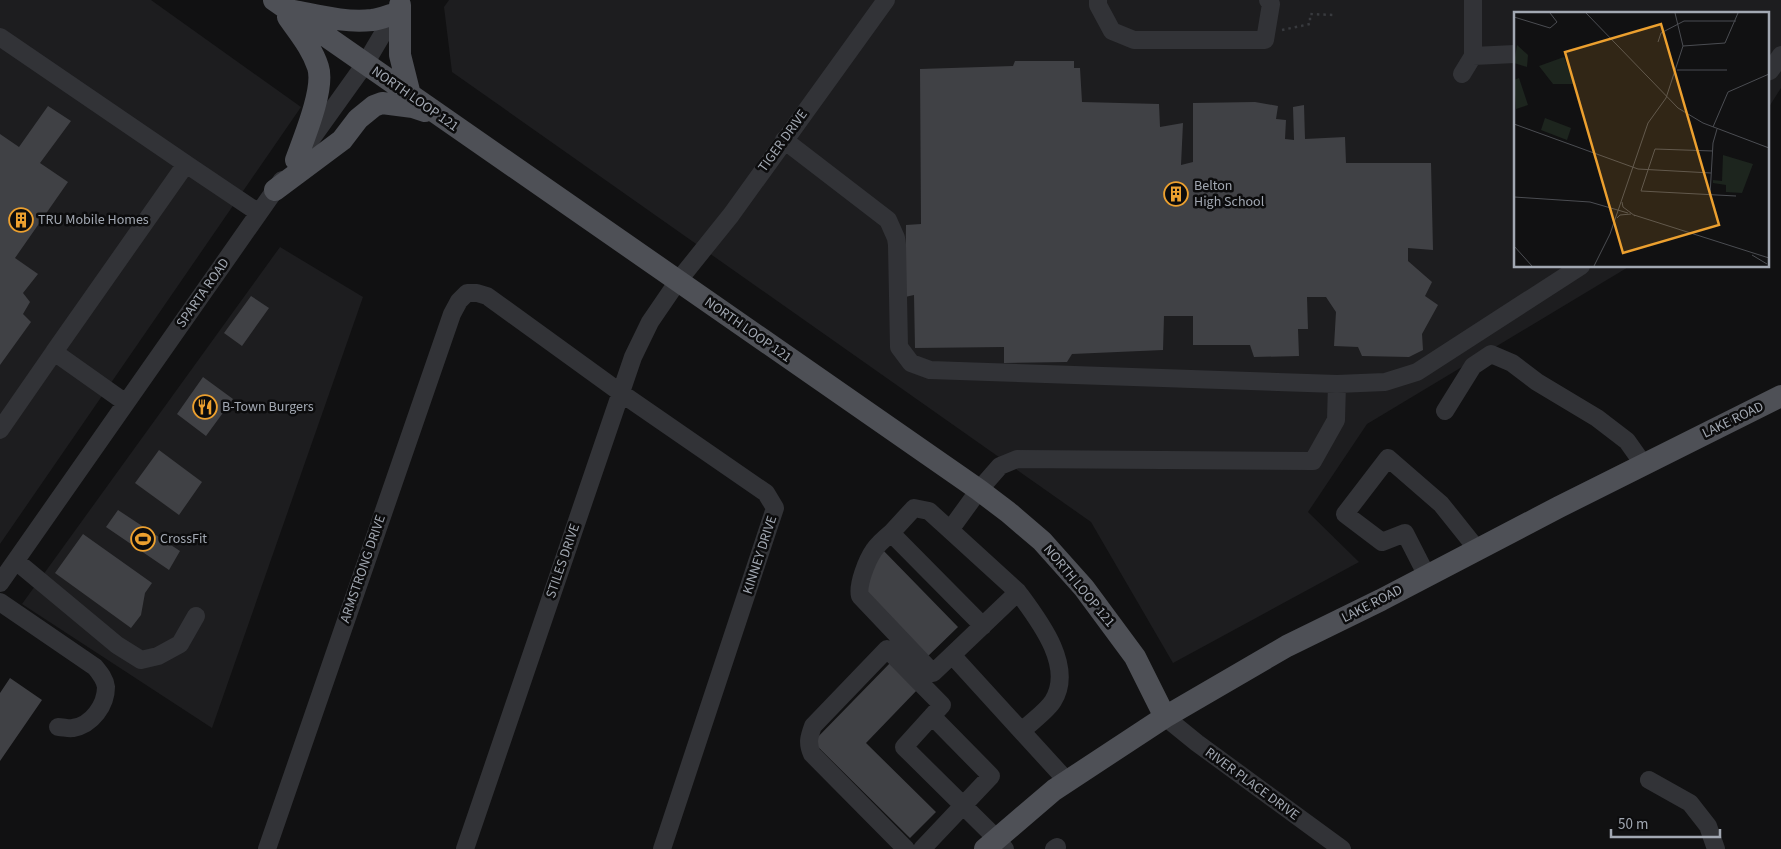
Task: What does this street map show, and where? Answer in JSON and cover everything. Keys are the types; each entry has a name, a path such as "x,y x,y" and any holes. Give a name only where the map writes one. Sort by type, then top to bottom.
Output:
{"main road":[{"path":"280,4 339,19 356,21 373,20 399,6 400,55 410,95"},
{"path":"280,4 310,49 319,69 318,89 313,110 296,160"},
{"name":"NORTH LOOP 121","path":"280,4 1008,512 1042,541 1084,588 1135,657 1165,717"},
{"path":"275,190 342,140 358,119 374,106 382,103 413,107 438,114"},
{"name":"LAKE ROAD","path":"996,846 1054,790 1067,781 1165,717 1287,646 1781,396"}],"street":[{"name":"TIGER DRIVE","path":"678,281 731,215 886,0"},
{"path":"1098,0 1098,5 1112,31 1134,40 1265,40 1270,4 1268,0"},
{"path":"1462,74 1473,56 1473,0"},
{"name":"SPARTA ROAD","path":"0,584 365,64 399,6"},
{"path":"0,37 259,214"},
{"path":"1473,56 1514,54"},
{"path":"1768,72 1781,55"},
{"path":"784,140 888,220 897,245 899,347 912,363 930,370 1337,384 1385,382 1417,372 1578,268"},
{"path":"0,430 186,164"},
{"name":"STILES DRIVE","path":"464,849 633,357 650,322 678,281"},
{"name":"KINNEY DRIVE","path":"467,293 487,296 621,393 766,493 775,508 775,514 662,849"},
{"name":"ARMSTRONG DRIVE","path":"267,849 448,322 459,301 467,293"},
{"path":"54,352 126,403"},
{"path":"1446,411 1473,366 1491,354 1512,363 1537,382 1597,418 1627,441 1644,464"},
{"path":"950,530 979,490 1000,466 1017,459 1313,461 1336,420 1337,384"},
{"path":"1427,576 1405,533 1382,542 1346,514 1388,458 1441,504 1477,550"},
{"path":"1018,592 933,673 860,596 859,588 866,564 874,549 914,508 929,511 1018,592 1037,617 1054,648 1060,671 1058,687 1053,701 1022,731"},
{"path":"891,532 983,626"},
{"path":"16,561 117,645 140,660 158,656 180,644 196,616"},
{"path":"0,602 95,666 102,675 106,686 104,697 101,707 93,717 84,725 72,728 58,727"},
{"path":"906,849 812,754 808,746 813,726 887,649 942,705 904,747 963,805 996,846"},
{"path":"952,655 1067,781"},
{"path":"922,849 991,776 932,716"},
{"name":"RIVER PLACE DRIVE","path":"1165,717 1197,743 1342,849"},
{"path":"1649,780 1690,802 1708,826 1716,849"}],"path":[{"path":"1265,40 1279,31 1310,24 1310,14 1333,15"}],"shaded area":[{"path":"0,0 151,0 301,107 0,544"},
{"path":"449,0 1781,0 1781,88 1768,108 1768,12 1514,12 1514,268 1627,268 1367,424 1308,512 1359,562 1173,663 1091,522 452,72 444,7"},
{"path":"280,247 363,297 212,728 22,604"}],"building":[{"name":"Belton High School","path":"1015,61 1074,61 1074,68 1080,68 1082,102 1159,104 1160,127 1183,123 1181,165 1193,162 1193,103 1255,102 1278,106 1276,119 1286,120 1285,139 1294,140 1293,107 1304,105 1305,139 1345,137 1346,163 1431,163 1433,250 1408,248 1408,261 1432,282 1425,296 1438,305 1422,334 1423,350 1409,357 1362,356 1358,347 1334,346 1336,312 1326,297 1307,297 1308,329 1298,329 1299,356 1254,357 1250,345 1193,345 1193,316 1164,316 1163,350 1072,354 1067,362 1004,363 1004,347 915,348 914,295 905,297 906,225 921,224 920,69 1013,66"},
{"name":"TRU Mobile Homes","path":"48,106 71,121 40,163 68,182 15,258 38,274 23,293 30,302 23,314 31,322 0,365 0,134 19,147"},
{"path":"251,296 269,308 242,346 224,333"},
{"name":"B-Town Burgers","path":"203,377 233,399 206,436 177,414"},
{"path":"159,450 202,482 179,515 135,483"},
{"name":"CrossFit","path":"118,510 180,551 169,570 106,527"},
{"path":"83,534 152,583 145,593 141,615 131,628 55,573"},
{"path":"879,546 958,627 927,657 862,590"},
{"path":"892,661 919,688 866,743 936,812 910,838 813,742"},
{"path":"10,678 42,700 0,761 0,693"}],"place":[{"name":"Belton High School","path":"1176,194"},
{"name":"TRU Mobile Homes","path":"21,220"},
{"name":"B-Town Burgers","path":"205,407"},
{"name":"CrossFit","path":"143,539"}]}
